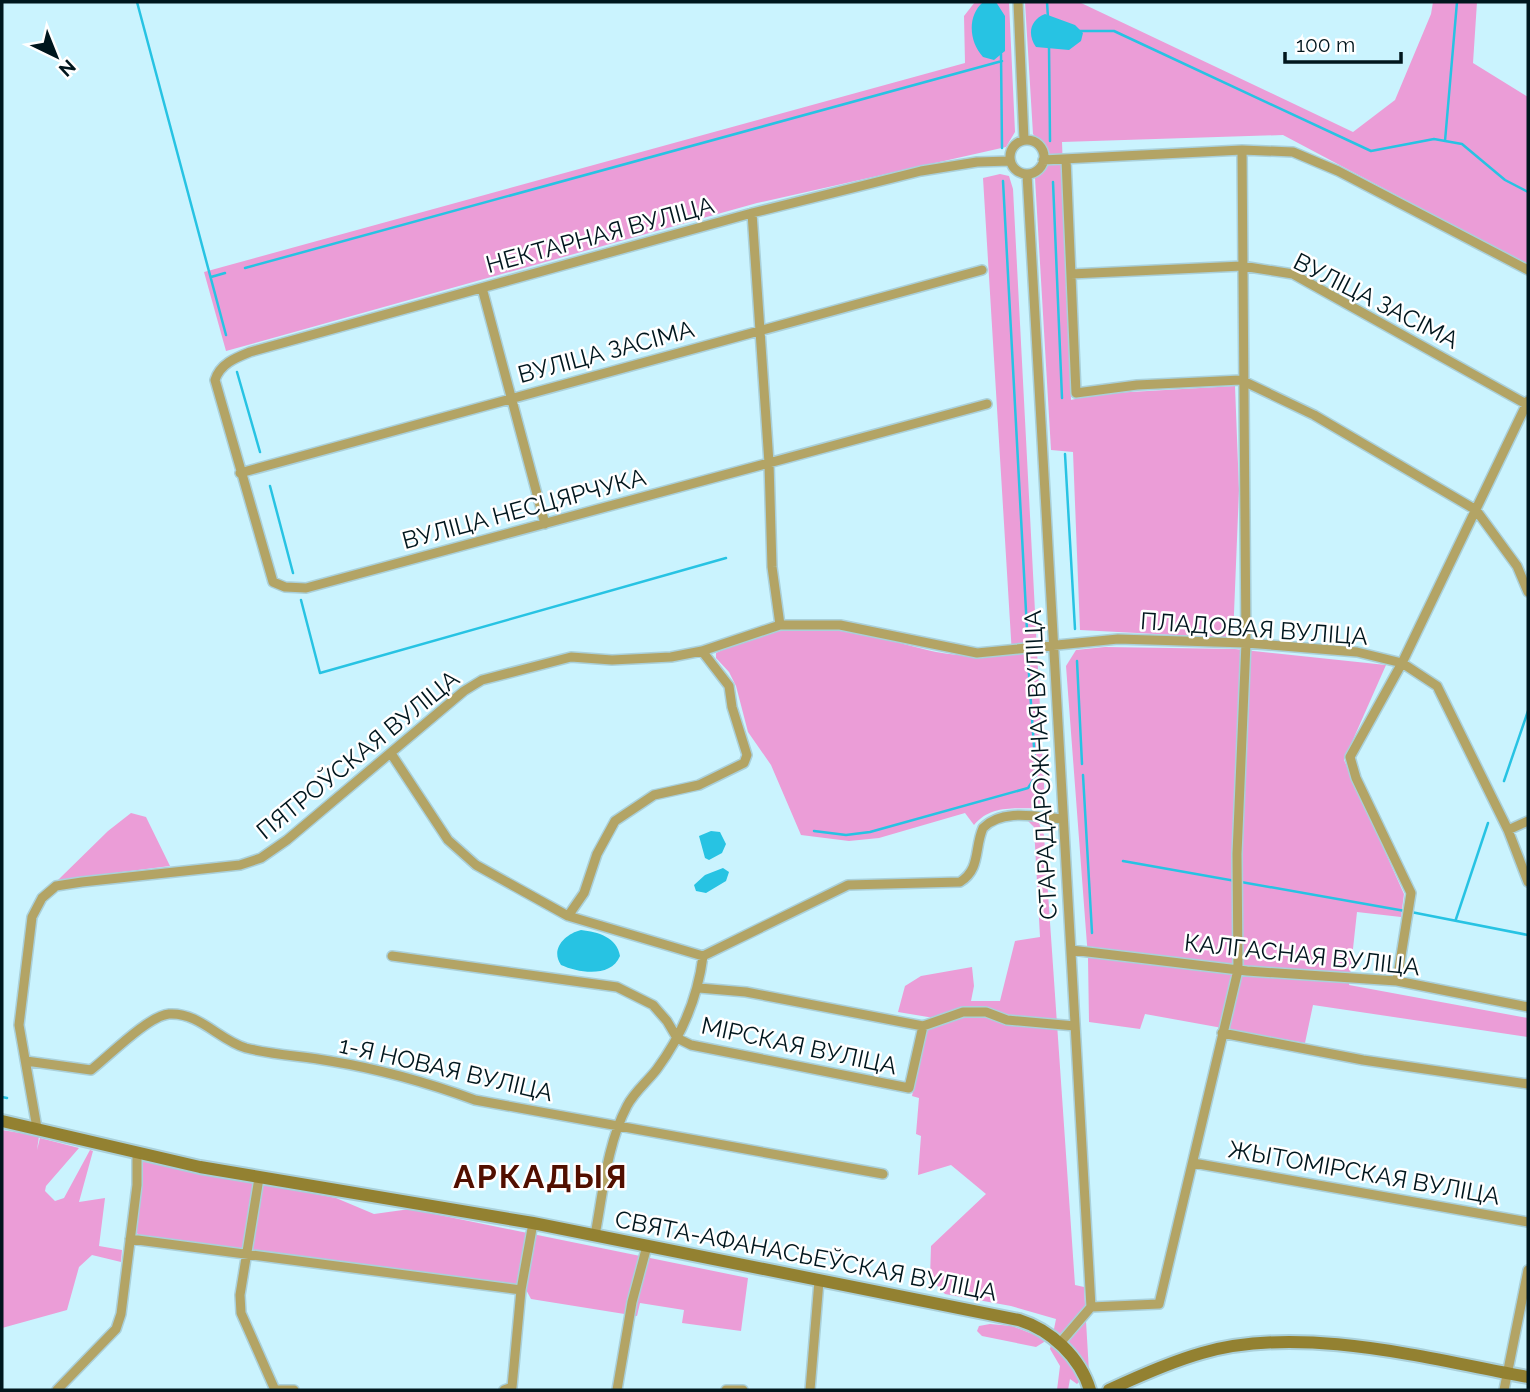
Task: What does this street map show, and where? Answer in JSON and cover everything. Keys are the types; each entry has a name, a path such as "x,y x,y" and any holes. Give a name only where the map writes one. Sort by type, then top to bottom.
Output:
{"street":[{"path":"1018,2 1024,140"},
{"path":"1024,140 1038,145 1043,160 1039,168 1027,174 1016,170 1010,161 1012,150 1024,140"},
{"path":"1043,160 1242,150 1293,152 1327,166 1528,270"},
{"path":"1090,1390 1060,1343 1091,1307 1159,1304 1238,970 1237,854 1246,643 1241,380 1242,150"},
{"path":"1066,159 1076,393 1137,384 1241,380 1314,415 1476,510 1517,566 1528,592"},
{"name":"НЕКТАРНАЯ ВУЛІЦА","path":"215,380 227,363 250,352 752,213 921,171 977,162 1010,161"},
{"name":"СТАРАДАРОЖНАЯ ВУЛІЦА","path":"1027,174 1091,1307"},
{"path":"752,213 769,463 772,567 780,625"},
{"name":"ВУЛІЦА ЗАСІМА","path":"1071,274 1242,266 1293,274 1528,403"},
{"name":"ВУЛІЦА ЗАСІМА","path":"240,473 982,270"},
{"path":"482,288 545,524"},
{"name":"ВУЛІЦА НЕСЦЯРЧУКА","path":"215,380 273,582 285,587 306,588 987,404"},
{"path":"1397,981 1411,893 1356,778 1350,757 1402,663 1528,403"},
{"name":"ПЯТРОЎСКАЯ ВУЛІЦА","path":"37,1128 19,1025 32,917 42,898 56,886 240,865 261,858 319,816 464,691 500,674 571,657 612,660 671,657 702,651 780,625 840,625 976,653 1054,645"},
{"name":"ПЛАДОВАЯ ВУЛІЦА","path":"1054,645 1118,639 1246,643 1357,652 1402,663 1437,686 1508,830 1528,882"},
{"path":"568,916 584,892 597,854 615,821 654,795 699,785 744,763 747,755 732,707 729,686 702,651"},
{"path":"392,755 448,840 460,853 568,916 703,956 848,885 960,882 970,876 975,866 983,828 997,818 1029,814 1063,819"},
{"path":"1508,830 1528,821"},
{"name":"КАЛГАСНАЯ ВУЛІЦА","path":"1071,950 1238,970 1397,981 1528,1007"},
{"name":"МІРСКАЯ ВУЛІЦА","path":"391,956 617,987 636,995 660,1013 677,1038 691,1045 909,1088 923,1026"},
{"path":"595,1235 617,1126 629,1102 658,1068 677,1038 699,988 703,956"},
{"path":"699,988 746,992 923,1026 964,1012 986,1012 1007,1020 1075,1026"},
{"name":"1-Я НОВАЯ ВУЛІЦА","path":"26,1061 91,1070 154,1020 167,1014 188,1016 228,1043 258,1051 330,1061 437,1086 475,1100 883,1174"},
{"path":"1222,1033 1363,1060 1528,1084"},
{"name":"СВЯТА-АФАНАСЬЕЎСКАЯ ВУЛІЦА","path":"2,1121 259,1178 533,1223 1018,1320 1036,1325 1060,1343"},
{"path":"57,1390 116,1329 121,1314 137,1152"},
{"name":"ЖЫТОМІРСКАЯ ВУЛІЦА","path":"1193,1163 1528,1222"},
{"path":"259,1178 240,1295 242,1313 275,1390 294,1390"},
{"path":"504,1390 512,1387 521,1290 533,1223"},
{"path":"130,1238 521,1290"},
{"path":"617,1390 632,1302 647,1246"},
{"path":"1504,1390 1528,1270"},
{"path":"810,1390 819,1282"},
{"path":"1109,1390 1204,1352 1279,1342 1340,1345 1528,1377"},
{"path":"726,1390 743,1390"}],"shaded area":[{"path":"975,2 1009,2 1015,132 1006,147 757,203 226,351 204,272 965,63 964,16"},
{"path":"1025,2 1079,2 1353,132 1395,100 1431,14 1433,2 1477,2 1473,63 1528,97 1528,265 1283,135 1062,142 1071,400 1096,394 1235,386 1239,490 1233,638 1080,630 1073,452 1051,450 1035,178 1044,167 1045,149 1033,134"},
{"path":"1000,174 1009,176 1013,189 1045,804 1040,808 996,811 981,818 974,825 965,813 879,838 849,841 801,835 771,765 748,732 736,686 729,672 716,658 716,653 776,630 816,627 850,631 945,654 1012,655 983,178"},
{"path":"1105,647 1235,649 1386,665 1344,760 1404,894 1401,917 1357,912 1349,985 1528,1018 1528,1037 1313,1005 1305,1043 1145,1014 1140,1029 1089,1022 1088,958 1066,666 1076,650"},
{"path":"131,813 146,817 170,866 58,880 108,831"},
{"path":"1027,820 1038,821 1044,835 1075,1285 1084,1287 1089,1372 1077,1384 1070,1379 1068,1390 1057,1390 1060,1366 1050,1349 1056,1319 1011,1306 945,1294 930,1278 931,1246 986,1194 951,1165 918,1175 921,1136 916,1134 919,1098 912,1096 926,1030 934,1018 898,1012 905,986 921,976 972,967 974,986 971,1001 1000,1001 1015,941 1040,937 1034,827"},
{"path":"2,1130 39,1136 37,1150 40,1138 79,1148 46,1186 45,1191 55,1201 64,1198 90,1150 93,1151 79,1202 105,1198 99,1246 122,1250 121,1262 92,1255 79,1267 67,1310 2,1328"},
{"path":"143,1160 336,1198 374,1214 410,1209 748,1278 741,1331 682,1323 684,1310 640,1303 637,1316 531,1299 524,1286 138,1235 136,1231"},
{"path":"979,1326 1012,1326 1043,1338 1044,1342 1036,1347 982,1336 977,1331"}],"water":[{"path":"983,2 996,2 1005,16 1005,51 994,60 983,57 973,37 974,14"},
{"path":"1045,14 1075,25 1083,33 1081,41 1069,50 1036,47 1031,28 1036,20"},
{"path":"711,831 720,832 726,844 722,853 709,860 705,858 699,836"},
{"path":"723,868 729,872 726,881 706,893 696,891 694,885 705,875"},
{"path":"581,930 600,934 611,940 620,956 616,963 610,968 594,972 561,965 558,948 570,935"}],"waterway":[{"path":"137,2 226,335"},
{"path":"1047,2 1048,18"},
{"path":"1445,141 1457,2"},
{"path":"1079,31 1114,31 1371,151 1434,139 1462,144 1505,180 1528,192"},
{"path":"1049,46 1050,141"},
{"path":"1001,54 1002,148"},
{"path":"245,268 1002,61"},
{"path":"1003,181 1027,630"},
{"path":"1053,182 1062,398"},
{"path":"211,277 225,273"},
{"path":"237,372 260,452"},
{"path":"1065,454 1075,629"},
{"path":"270,486 293,573"},
{"path":"301,600 320,673 726,558"},
{"path":"814,831 846,835 870,832 1028,788 1036,776 1028,660"},
{"path":"1077,661 1082,764"},
{"path":"1504,781 1528,711"},
{"path":"1083,775 1092,933"},
{"path":"1456,919 1488,823"},
{"path":"1123,861 1405,911"},
{"path":"1411,912 1528,935"},
{"path":"2,1097 7,1098"}],"district":[{"name":"АРКАДЫЯ","path":"541,1177"}]}
